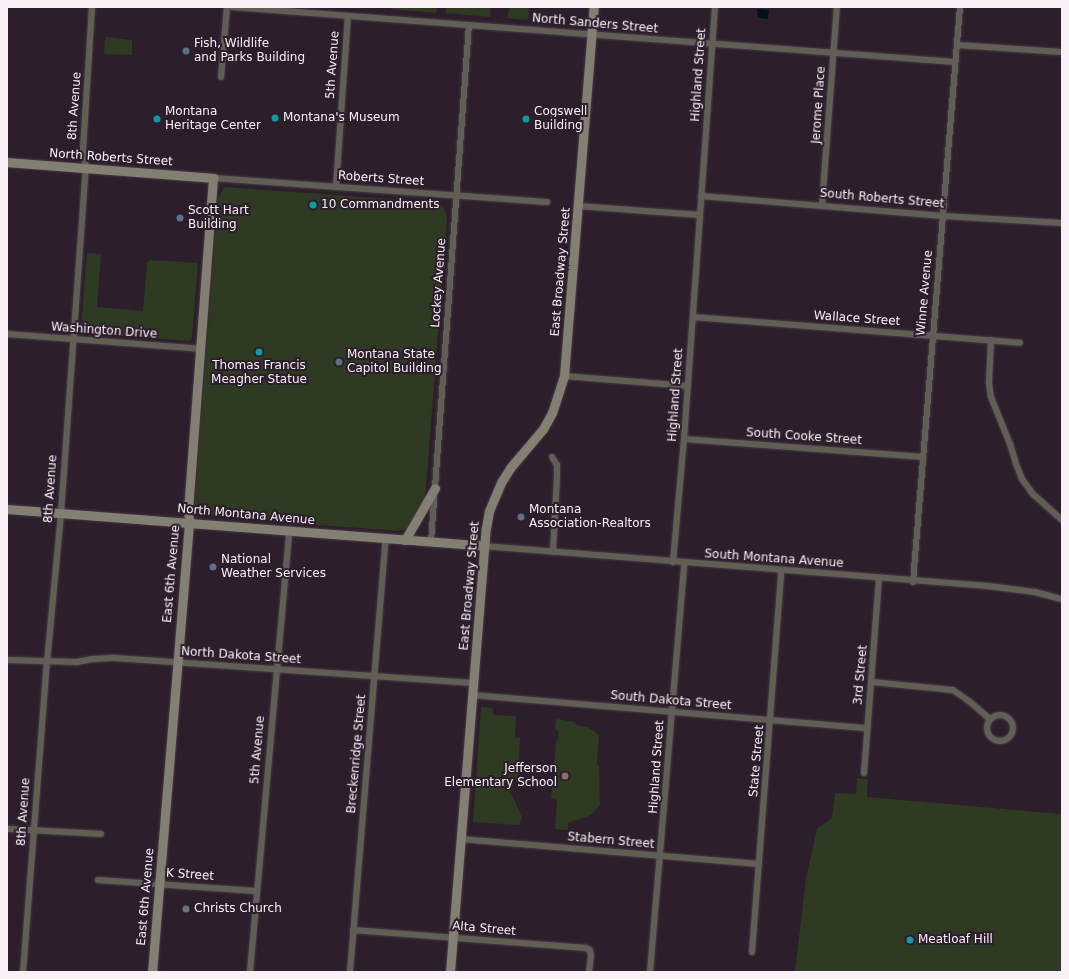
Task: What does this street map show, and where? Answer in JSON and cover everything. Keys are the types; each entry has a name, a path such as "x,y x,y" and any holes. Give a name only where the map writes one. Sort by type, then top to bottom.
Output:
{"street":[{"name":"8th Avenue","path":"23,972 86,168 83,150 92,7"},
{"path":"221,77 227,7"},
{"name":"North Sanders Street","path":"232,7 712,45 956,62"},
{"name":"East Broadway Street","path":"450,972 483,546 489,511 502,481 510,468 543,429 552,414 564,376 594,7"},
{"name":"Highland Street","path":"673,562 684,439 715,7"},
{"name":"Jerome Place","path":"822,205 837,7"},
{"name":"Winne Avenue","path":"913,582 960,7"},
{"name":"5th Avenue","path":"336,187 348,16"},
{"name":"Lockey Avenue","path":"431,542 469,25"},
{"path":"957,44 1062,52"},
{"name":"North Roberts Street","path":"7,162 213,178"},
{"name":"Roberts Street","path":"213,178 546,202"},
{"name":"East 6th Avenue","path":"152,972 177,662 190,523 188,507 213,178"},
{"name":"South Roberts Street","path":"701,196 942,216 1062,223"},
{"path":"578,206 700,216"},
{"name":"Wallace Street","path":"693,317 1020,342"},
{"name":"Washington Drive","path":"7,334 200,349"},
{"path":"991,340 989,383 991,397 1010,444 1016,464 1022,479 1033,494 1062,520"},
{"path":"564,376 688,386"},
{"name":"South Cooke Street","path":"684,439 923,457"},
{"path":"552,457 557,465 553,552"},
{"path":"405,540 435,488"},
{"name":"North Montana Avenue","path":"7,509 483,546"},
{"name":"5th Avenue","path":"250,972 289,530"},
{"name":"Breckenridge Street","path":"350,972 386,538"},
{"name":"South Montana Avenue","path":"483,546 1020,590 1062,599"},
{"name":"Highland Street","path":"650,972 661,856 684,563"},
{"name":"State Street","path":"752,952 771,720 781,571"},
{"name":"3rd Street","path":"864,773 879,578"},
{"name":"North Dakota Street","path":"7,660 47,662 115,658 473,683"},
{"path":"872,682 954,690 990,719"},
{"name":"South Dakota Street","path":"472,695 868,728"},
{"path":"1001,715 1009,719 1012,730 1008,738 1001,741 990,736 987,728 990,719 1001,715"},
{"path":"7,829 101,834"},
{"name":"Stabern Street","path":"460,839 759,864"},
{"name":"K Street","path":"98,880 256,891"},
{"name":"Alta Street","path":"354,930 586,948 590,950 591,956 589,972"}],"green space":[{"path":"392,7 437,7 436,13 391,9"},
{"path":"446,7 491,7 490,17 446,13"},
{"path":"510,7 529,7 528,20 507,18"},
{"path":"105,37 132,40 132,55 104,54"},
{"path":"224,187 433,202 441,204 445,210 447,218 425,499 406,529 397,531 203,516 197,513 195,501 218,199"},
{"path":"87,253 101,254 97,307 143,311 147,263 150,260 198,263 192,338 190,341 83,333 81,327"},
{"path":"481,707 493,708 493,715 516,716 515,738 520,738 518,776 510,791 522,817 519,825 473,822"},
{"path":"556,719 575,722 576,725 588,727 599,735 597,764 599,767 600,805 591,815 568,823 568,830 555,829 557,799 551,798 556,742 559,732 555,729"},
{"path":"857,778 868,779 867,797 1062,814 1062,972 795,972 806,878 817,829 832,818 835,793 856,794"}],"shaded area":[{"path":"757,9 769,10 768,19 758,18"}],"place":[{"name":"Fish, Wildlife and Parks Building","path":"186,51"},
{"name":"Montana's Museum","path":"275,118"},
{"name":"Montana Heritage Center","path":"157,119"},
{"name":"Cogswell Building","path":"526,119"},
{"name":"10 Commandments","path":"313,205"},
{"name":"Scott Hart Building","path":"180,218"},
{"name":"Thomas Francis Meagher Statue","path":"259,352"},
{"name":"Montana State Capitol Building","path":"339,362"},
{"name":"Montana Association-Realtors","path":"521,517"},
{"name":"National Weather Services","path":"213,567"},
{"name":"Jefferson Elementary School","path":"565,776"},
{"name":"Christs Church","path":"186,909"},
{"name":"Meatloaf Hill","path":"910,940"}]}
